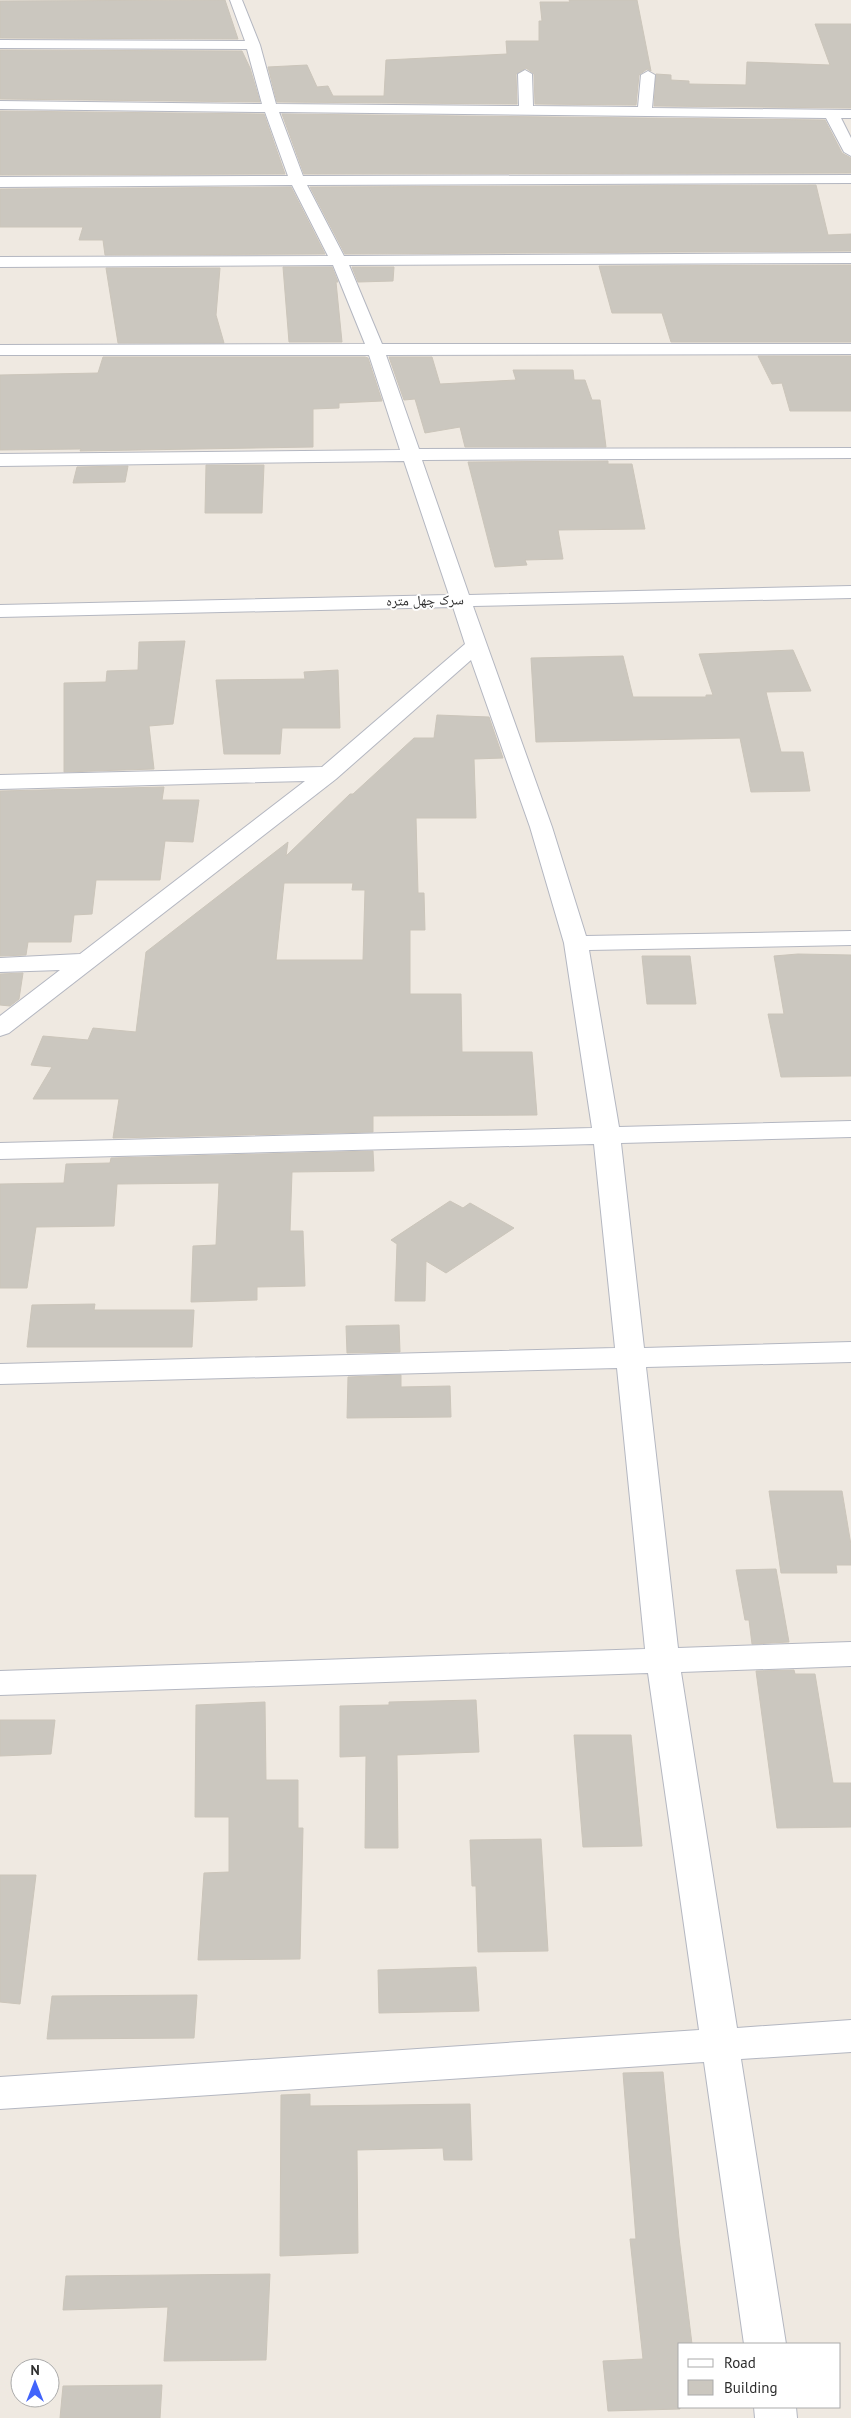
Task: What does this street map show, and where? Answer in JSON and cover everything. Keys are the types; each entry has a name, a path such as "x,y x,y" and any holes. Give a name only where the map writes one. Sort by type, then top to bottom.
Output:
{"street":[{"path":"236,0 253,46 270,107 297,180 338,259 376,351 410,455 541,827 576,943 607,1136 662,1660 765,2343"},
{"path":"0,44 253,46"},
{"path":"525,74 526,110"},
{"path":"645,111 648,75"},
{"path":"0,105 851,114"},
{"path":"831,113 851,152"},
{"path":"0,182 851,179"},
{"path":"0,262 851,258"},
{"path":"0,350 851,349"},
{"path":"0,460 410,455 851,453"},
{"name":"سرک چهل متره","path":"0,611 460,599 851,592"},
{"path":"0,1028 328,774 476,644"},
{"path":"0,782 328,774"},
{"path":"576,943 851,938"},
{"path":"0,965 86,961"},
{"path":"0,1151 851,1129"},
{"path":"0,1374 851,1352"},
{"path":"0,1683 851,1654"},
{"path":"0,2093 851,2036"}],"building":[{"path":"225,0 238,39 0,38 0,1"},
{"path":"569,0 637,0 651,71 647,69 639,75 636,105 535,104 534,74 526,68 516,74 517,104 277,102 268,67 307,65 317,87 328,86 333,96 384,96 386,60 507,54 506,41 539,41 539,21 542,21 540,2 570,2"},
{"path":"815,24 851,24 851,108 654,106 656,74 671,75 671,80 689,81 689,84 746,85 747,62 830,65"},
{"path":"0,50 242,51 250,68 260,102 0,99"},
{"path":"0,111 264,114 285,174 0,175"},
{"path":"282,114 825,120 842,153 851,158 851,173 304,174"},
{"path":"816,185 828,235 851,234 851,251 345,254 310,187"},
{"path":"291,187 325,254 105,255 103,240 79,240 83,227 0,227 0,189"},
{"path":"851,265 851,342 671,342 662,313 612,313 599,266"},
{"path":"283,267 332,267 338,282 336,282 342,342 289,342"},
{"path":"352,267 394,267 393,281 358,282"},
{"path":"106,268 220,268 216,315 224,343 118,343"},
{"path":"758,356 851,356 851,411 790,411 782,383 772,384"},
{"path":"103,357 365,357 368,358 382,401 339,403 339,408 313,409 313,447 80,451 81,449 0,450 0,375 98,373"},
{"path":"389,357 432,357 440,384 516,380 513,370 573,370 574,380 585,380 592,400 600,400 606,447 465,447 460,427 425,433 415,399 404,400"},
{"path":"608,461 608,464 632,464 645,529 558,530 563,559 525,560 527,565 495,567 468,462"},
{"path":"206,465 264,465 262,513 205,513"},
{"path":"128,466 125,482 73,483 77,467"},
{"path":"185,641 173,724 149,726 154,769 64,772 64,683 106,682 107,671 138,670 139,642"},
{"path":"793,650 811,691 766,692 781,752 803,752 810,791 751,792 740,738 536,742 531,658 623,656 633,697 706,697 706,695 713,695 699,654"},
{"path":"338,670 340,728 282,728 280,754 224,754 216,680 305,679 304,672"},
{"path":"437,715 489,717 503,758 474,759 476,818 416,818 418,893 424,893 425,930 410,930 410,994 461,994 462,1052 532,1052 537,1115 373,1116 373,1132 113,1138 119,1099 33,1099 52,1067 31,1065 43,1036 88,1040 93,1028 136,1032 146,952 288,842 286,856 350,794 353,794 414,738 434,738","holes":["284,883 353,883 352,890 365,890 363,960 276,960"]},
{"path":"164,787 162,800 199,800 193,842 165,841 160,880 96,880 92,914 74,915 71,942 28,942 26,955 0,956 0,791"},
{"path":"798,954 851,955 851,1076 781,1077 768,1014 784,1014 774,956"},
{"path":"642,956 690,956 696,1004 647,1004"},
{"path":"23,973 19,999 10,1006 0,1005 0,974"},
{"path":"373,1151 374,1171 292,1172 290,1231 303,1231 305,1286 257,1287 257,1300 191,1302 193,1246 216,1245 219,1183 117,1184 114,1226 36,1227 27,1288 0,1288 0,1184 64,1183 66,1164 110,1163 111,1158"},
{"path":"450,1201 463,1208 470,1203 514,1228 446,1273 426,1261 425,1301 395,1301 397,1244 391,1240"},
{"path":"95,1304 94,1310 194,1310 192,1347 27,1347 32,1305"},
{"path":"399,1325 400,1352 347,1353 346,1326"},
{"path":"401,1375 401,1387 450,1386 451,1417 347,1418 348,1377"},
{"path":"769,1491 842,1491 851,1545 851,1565 836,1565 837,1573 781,1573"},
{"path":"776,1569 789,1642 752,1644 749,1620 745,1620 736,1570"},
{"path":"794,1670 795,1674 815,1674 833,1783 851,1783 851,1827 777,1828 756,1671"},
{"path":"476,1700 479,1752 397,1755 398,1848 365,1848 366,1756 340,1757 340,1706 389,1705 389,1702"},
{"path":"265,1702 266,1780 298,1780 298,1828 303,1828 300,1959 198,1960 204,1873 229,1872 229,1817 195,1817 196,1705"},
{"path":"0,1720 55,1720 51,1754 0,1756"},
{"path":"574,1735 631,1735 642,1846 583,1847"},
{"path":"541,1839 548,1951 478,1952 476,1886 472,1886 470,1840"},
{"path":"0,1875 36,1875 20,2004 0,2002"},
{"path":"476,1967 479,2011 379,2013 378,1970"},
{"path":"197,1995 194,2038 47,2039 52,1996"},
{"path":"663,2072 679,2238 692,2343 678,2343 678,2408 680,2409 608,2411 603,2361 643,2359 630,2239 636,2239 623,2073"},
{"path":"310,2094 310,2106 470,2104 472,2160 444,2160 443,2148 357,2150 358,2253 280,2256 281,2095"},
{"path":"270,2274 266,2360 164,2361 168,2307 63,2310 66,2276"},
{"path":"162,2385 160,2418 60,2418 63,2386"}]}
